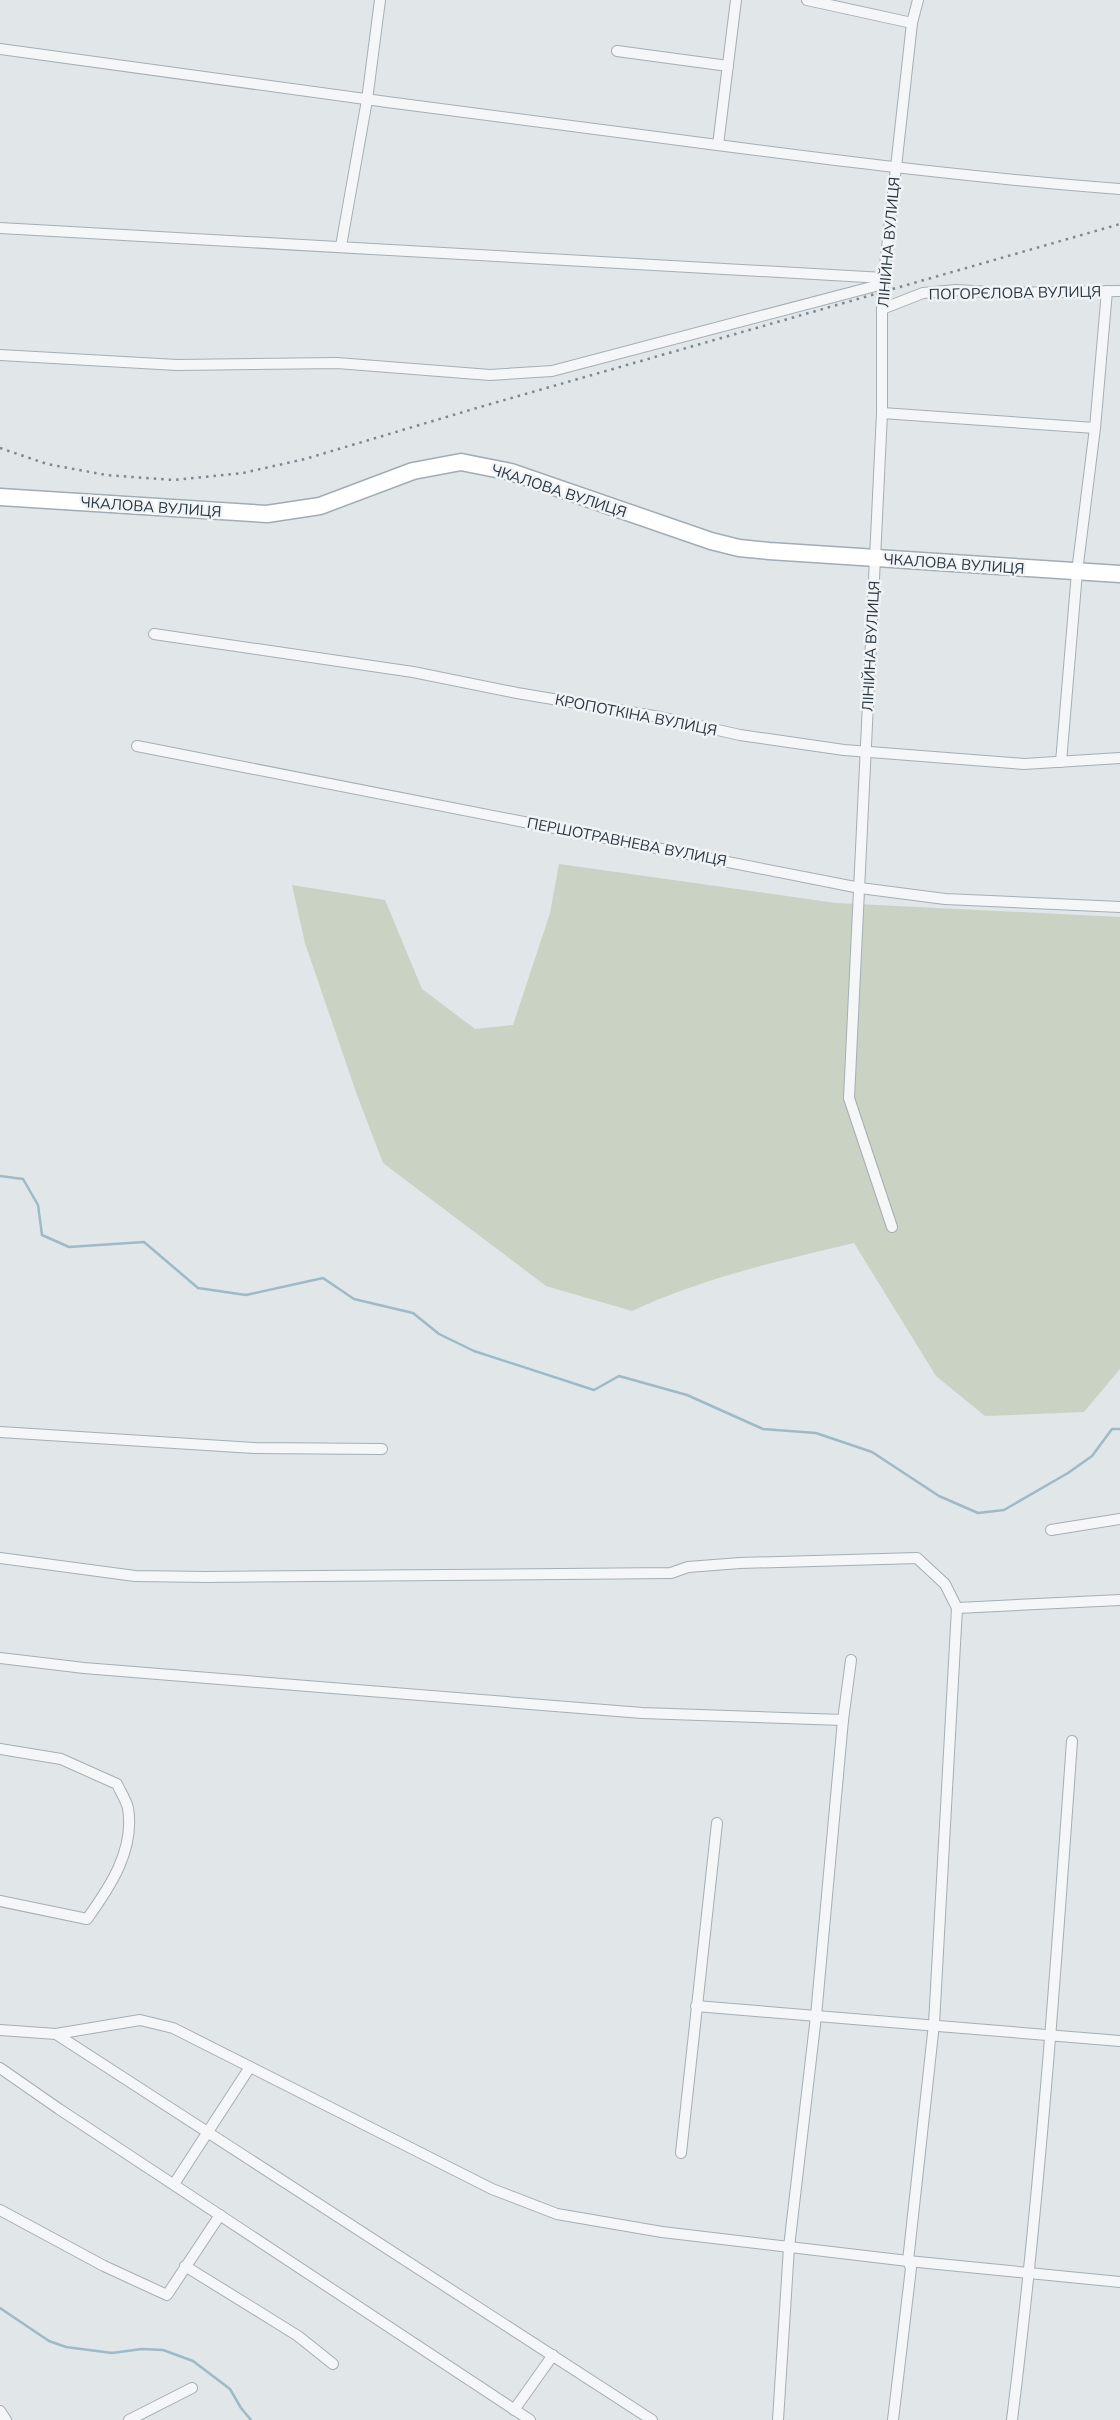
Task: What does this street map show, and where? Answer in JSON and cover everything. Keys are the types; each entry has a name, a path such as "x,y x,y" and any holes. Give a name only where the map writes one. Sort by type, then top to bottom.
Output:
{"main road":[{"name":"ЧКАЛОВА ВУЛИЦЯ","path":"0,497 267,514 320,506 413,471 461,462 511,472 702,538 739,548 875,559 1120,574"}],"street":[{"path":"341,246 367,100 380,0"},
{"path":"718,145 736,0"},
{"path":"807,0 912,23"},
{"name":"ЛІНІЙНА ВУЛИЦЯ","path":"892,1227 849,1098 882,413 882,309 895,168 912,23 918,0"},
{"path":"0,49 367,100 895,168 1013,181 1120,189"},
{"path":"617,51 728,66"},
{"path":"0,228 341,246 884,281"},
{"path":"0,355 177,365 336,363 490,375 552,370 884,281"},
{"name":"ПОГОРЄЛОВА ВУЛИЦЯ","path":"882,309 923,293 956,290 1006,293 1120,291"},
{"path":"1061,762 1077,572 1095,428 1107,291"},
{"path":"882,413 1095,428"},
{"name":"КРОПОТКІНА ВУЛИЦЯ","path":"154,634 413,672 517,693 660,716 740,735 865,752 1024,764 1120,758"},
{"name":"ПЕРШОТРАВНЕВА ВУЛИЦЯ","path":"137,746 860,888 945,899 1120,907"},
{"path":"0,1432 254,1448 382,1449"},
{"path":"1051,1530 1120,1518"},
{"path":"0,1558 135,1576 206,1577 670,1573 688,1567 740,1563 917,1558 945,1584 957,1608 934,2024 908,2261 911,2268 893,2420"},
{"path":"957,1608 1120,1600"},
{"path":"0,1658 84,1668 642,1713 843,1720"},
{"path":"778,2420 789,2247 816,2016 843,1720 851,1660"},
{"path":"1012,2420 1030,2273 1051,2035 1072,1741"},
{"path":"0,1749 61,1759 117,1784 128,1808 128,1843 108,1891 87,1919 0,1901"},
{"path":"681,2153 716,1823"},
{"path":"696,2006 934,2024 1120,2041"},
{"path":"0,2030 56,2034 140,2020 172,2028 492,2189 558,2214 662,2232 908,2261 1120,2282"},
{"path":"56,2034 652,2420"},
{"path":"174,2184 250,2067"},
{"path":"0,2068 59,2109 530,2420"},
{"path":"0,2210 104,2266 167,2295 220,2215"},
{"path":"185,2266 298,2336 333,2364"},
{"path":"514,2410 553,2356"},
{"path":"129,2420 192,2388"},
{"path":"0,2411 6,2420"}],"green space":[{"path":"559,864 836,903 1120,917 1120,1369 1084,1412 985,1416 936,1376 854,1243 713,1280 659,1299 632,1311 546,1286 383,1163 357,1095 305,943 292,885 385,900 422,989 475,1029 513,1025 550,913"}],"waterway":[{"path":"0,1176 23,1179 38,1205 42,1235 69,1247 144,1242 198,1288 246,1295 323,1278 354,1299 413,1313 439,1334 474,1351 594,1390 619,1376 687,1395 763,1429 816,1433 872,1452 939,1496 978,1513 1004,1510 1068,1473 1092,1456 1112,1429 1120,1429"},
{"path":"0,2308 49,2341 66,2347 112,2353 142,2349 163,2350 193,2361 230,2389 241,2408 251,2420"}],"railway":[{"path":"0,448 47,464 106,475 173,480 243,473 305,459 1120,224"}]}
